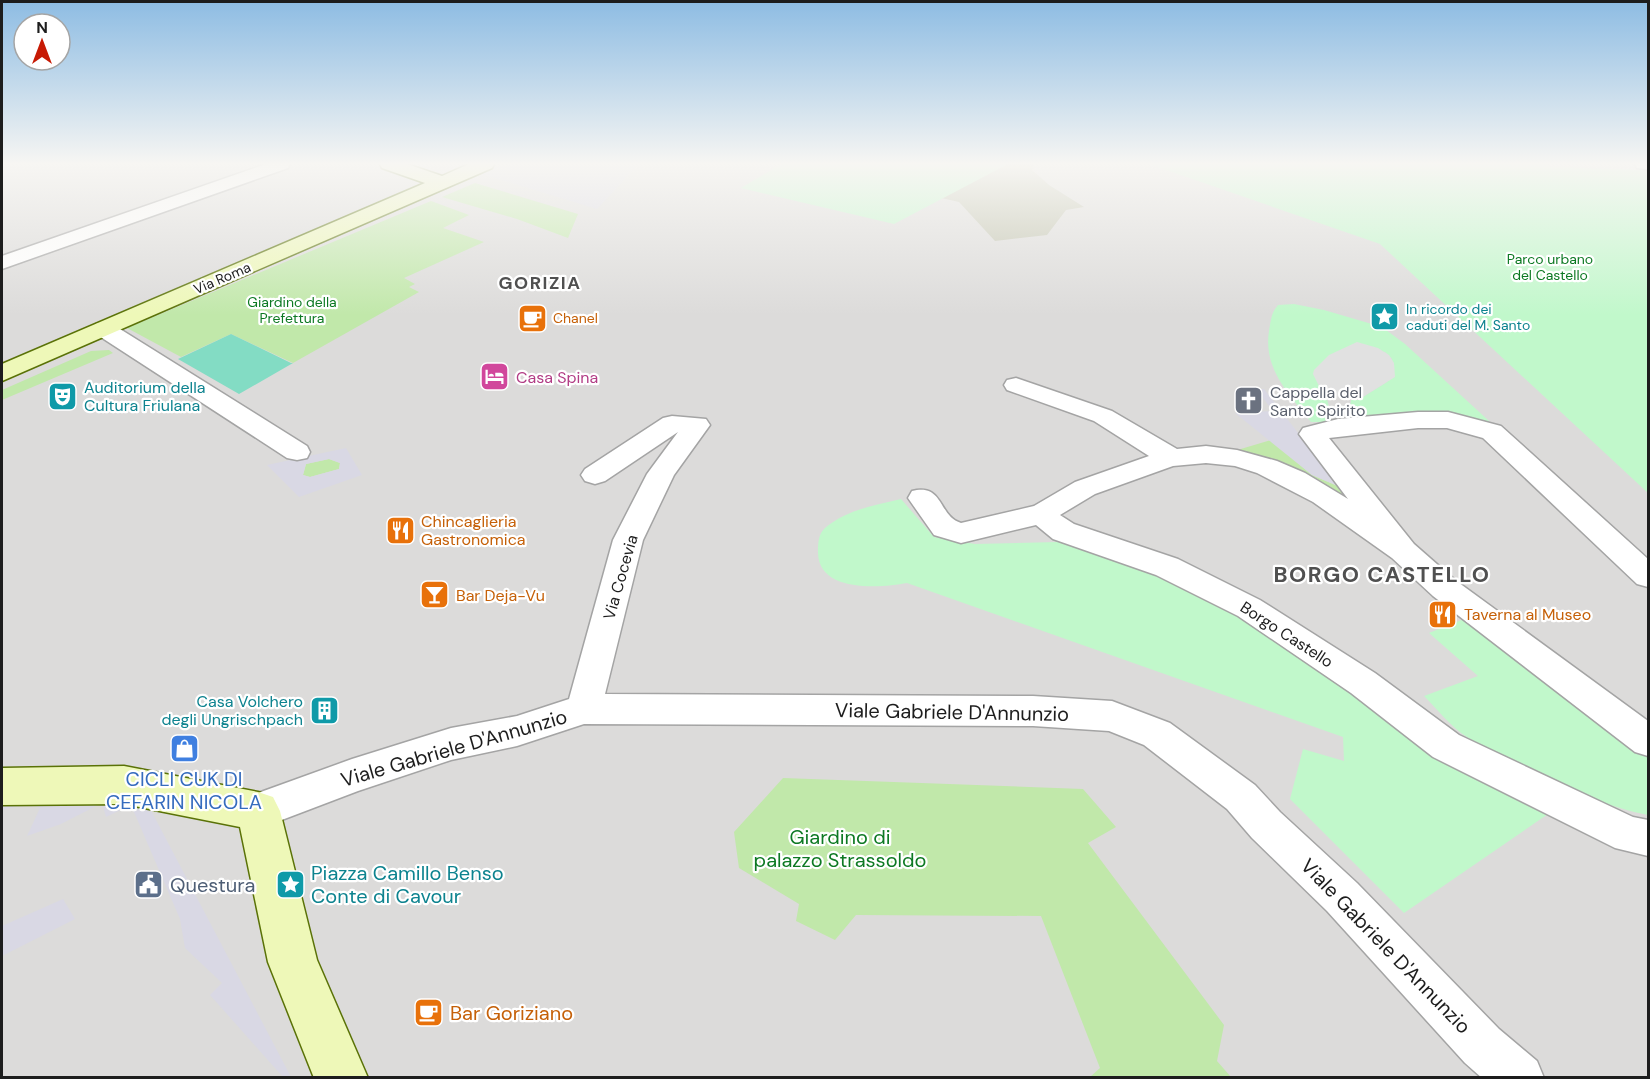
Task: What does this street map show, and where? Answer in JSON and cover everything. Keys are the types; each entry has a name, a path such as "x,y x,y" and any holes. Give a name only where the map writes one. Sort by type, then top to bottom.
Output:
{"main road":[{"name":"Via Roma","path":"2,373 367,214"},
{"path":"2,787 124,785 258,811 294,962 341,1077"}],"street":[{"path":"2,263 140,214"},
{"path":"104,329 297,452"},
{"path":"1016,385 1103,416 1172,458"},
{"path":"1403,551 1312,434 1338,428 1428,420 1448,420 1492,432 1648,576"},
{"name":"Via Cocevia","path":"584,709 628,540 661,474 697,425 672,424 595,475"},
{"path":"922,498 944,528 961,533 1043,514 1062,498 1109,478 1172,458 1205,455 1256,461 1281,471 1403,551 1444,588 1648,741"},
{"name":"Borgo Castello","path":"1043,514 1051,524 1064,532 1091,538 1167,567 1249,608 1362,683 1446,746 1629,835 1648,838"},
{"name":"Viale Gabriele D'Annunzio","path":"258,811 352,776 452,744 517,731 584,709 1033,711 1112,716 1157,734 1241,797 1266,825 1342,897 1482,1046 1520,1077"}],"shaded area":[{"path":"2,214 1648,214 1648,1077 2,1078"},
{"path":"970,214 1063,214 1047,235 995,241"},
{"path":"1357,342 1378,348 1389,355 1394,363 1395,377 1358,400 1342,399 1319,386 1313,374 1314,370 1329,355"},
{"path":"1256,389 1264,389 1340,487 1312,475 1235,413 1273,411"},
{"path":"346,448 362,475 299,497 267,465","holes":["329,459 340,463 339,469 310,477 303,475 306,464"]},
{"path":"2,796 145,799 291,1077 283,1077 210,995 222,983 185,948 180,919 131,805 106,817 102,803 61,824 27,836 40,808 29,804 2,810"},
{"path":"63,899 75,919 2,956 2,926"}],"green space":[{"name":"Giardino della Prefettura","path":"399,214 467,214 469,215 443,228 484,242 404,278 415,284 409,287 419,292 293,363 231,334 181,357 127,328"},
{"path":"501,214 578,214 568,238"},
{"path":"853,214 912,214 894,224"},
{"name":"Parco urbano del Castello","path":"1294,214 1648,214 1648,493 1380,244"},
{"path":"1294,304 1382,327 1405,344 1500,431 1348,420 1351,400 1358,400 1387,382 1392,359 1385,352 1319,386 1328,402 1331,422 1311,422 1286,391 1274,369 1268,345 1274,311 1278,305"},
{"path":"231,334 293,363 239,394 178,359"},
{"path":"109,350 113,353 2,400 2,390 91,351"},
{"path":"1271,440 1312,475 1340,487 1369,519 1288,468 1253,455 1234,451"},
{"path":"329,459 340,463 339,469 310,477 303,475 306,464"},
{"path":"901,499 934,537 975,544 1058,542 1161,577 1242,616 1551,812 1404,913 1290,799 1303,749 1344,761 1343,737 907,583 882,586 853,585 829,575 821,566 818,553 819,539 823,530 851,512"},
{"path":"1469,617 1648,757 1648,815 1580,794 1508,760 1461,733 1424,696 1478,676 1429,633"},
{"name":"Giardino di palazzo Strassoldo","path":"783,778 1083,789 1116,827 1088,843 1224,1025 1217,1061 1231,1077 1090,1077 1100,1068 1041,916 856,915 835,940 796,921 799,904 739,868 734,832"}],"place":[{"name":"In ricordo dei caduti del M. Santo","path":"1385,317"},
{"name":"Chanel","path":"532,318"},
{"name":"Casa Spina","path":"495,377"},
{"name":"Auditorium della Cultura Friulana","path":"63,396"},
{"name":"Cappella del Santo Spirito","path":"1249,401"},
{"name":"Chincaglieria Gastronomica","path":"400,530"},
{"name":"Bar Deja-Vu","path":"435,595"},
{"name":"Taverna al Museo","path":"1443,614"},
{"name":"Casa Volchero degli Ungrischpach","path":"324,710"},
{"name":"CICLI CUK DI CEFARIN NICOLA","path":"184,748"},
{"name":"Piazza Camillo Benso Conte di Cavour","path":"290,884"},
{"name":"Questura","path":"149,885"},
{"name":"Bar Goriziano","path":"429,1013"}],"district":[{"name":"GORIZIA","path":"540,283"},
{"name":"BORGO CASTELLO","path":"1382,574"}]}
